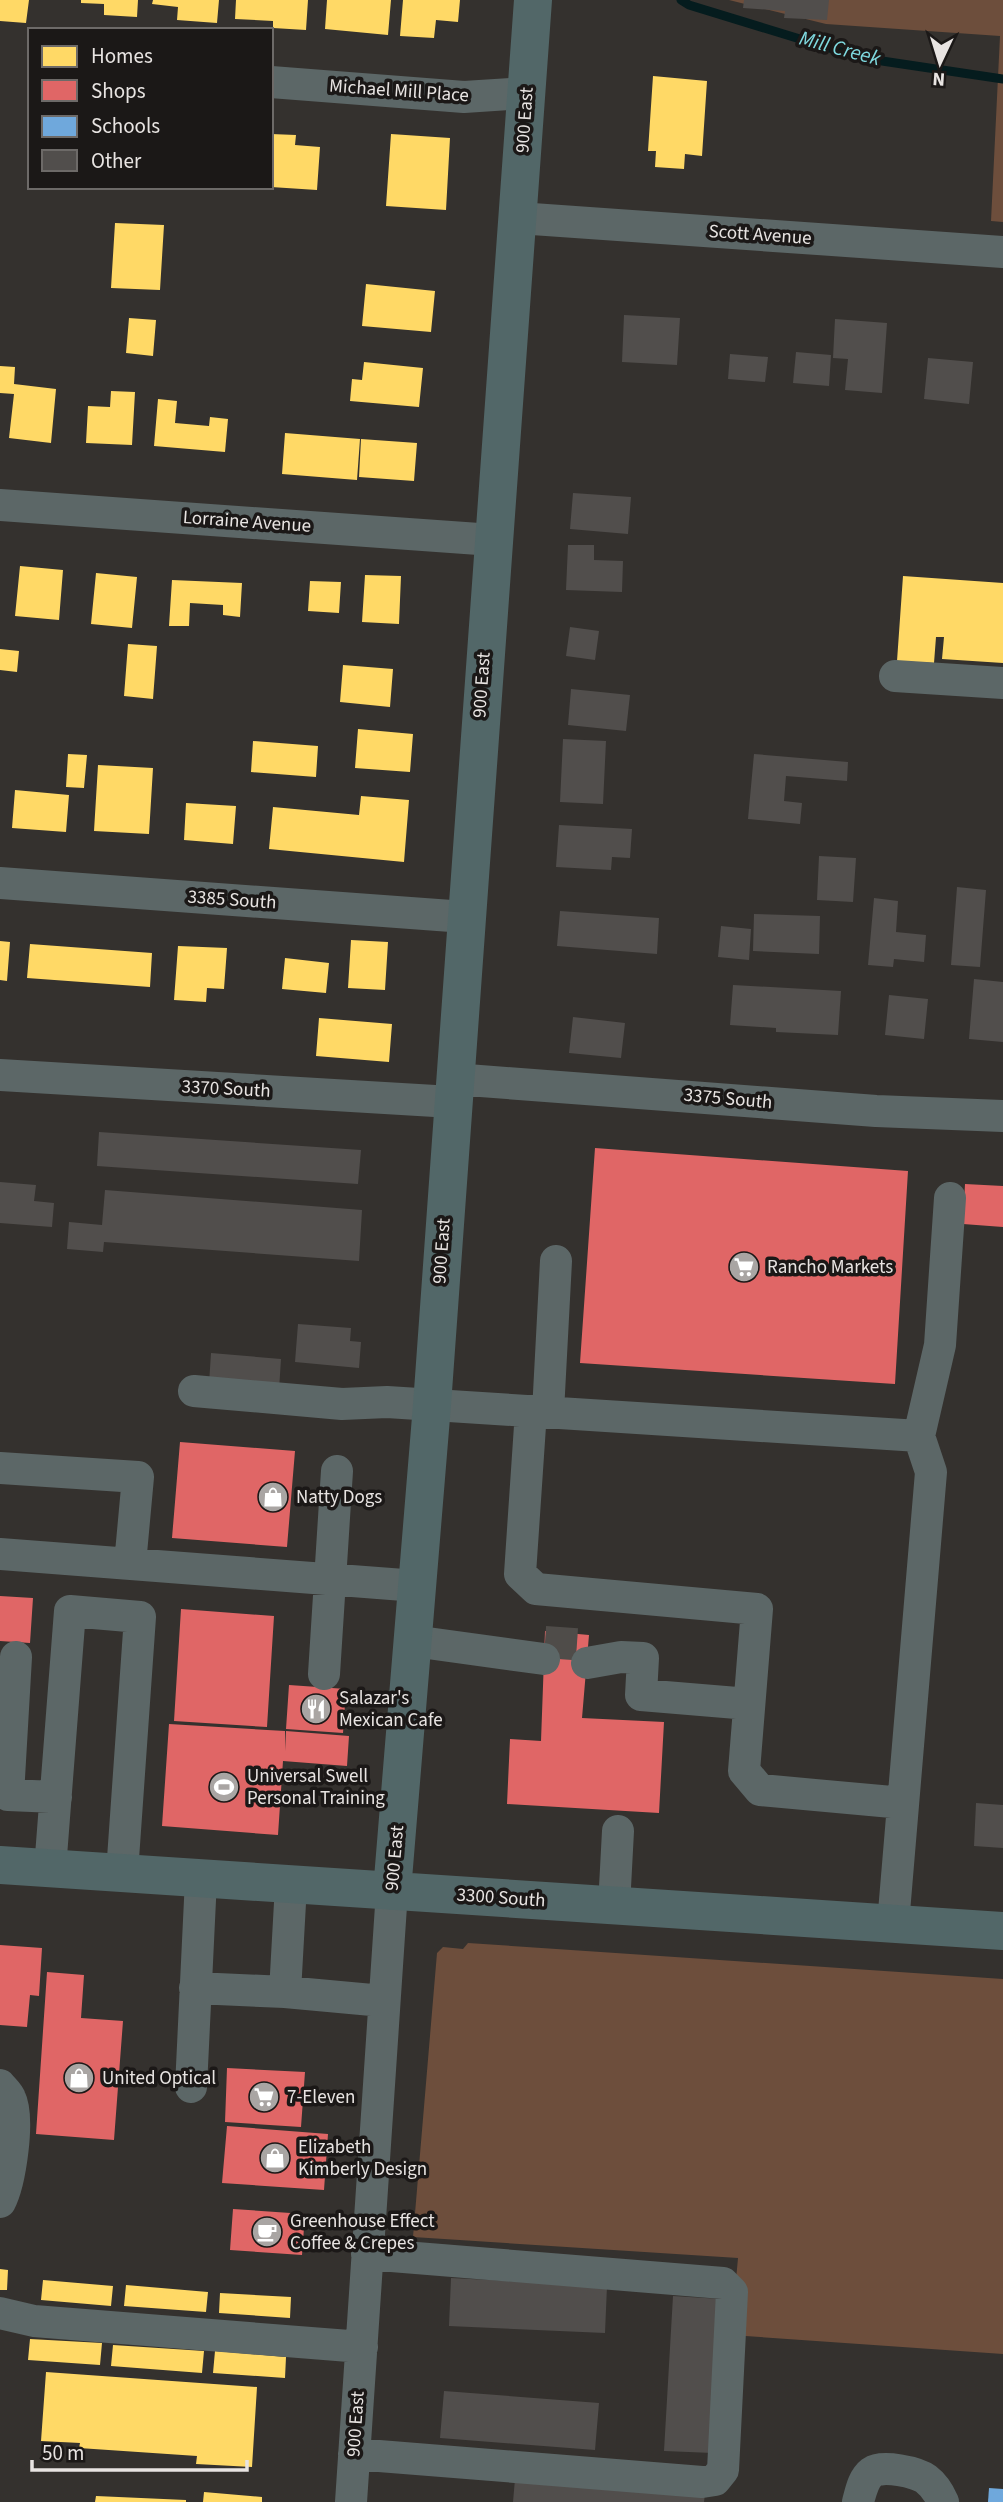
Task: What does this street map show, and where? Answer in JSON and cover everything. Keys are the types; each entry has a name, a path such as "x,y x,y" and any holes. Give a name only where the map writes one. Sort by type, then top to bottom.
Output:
{"main road":[{"name":"900 East","path":"392,1891 432,1405 533,0"},
{"name":"3300 South","path":"0,1865 1003,1931"}],"street":[{"name":"Michael Mill Place","path":"273,82 464,97 527,93"},
{"name":"Scott Avenue","path":"518,218 1003,253"},
{"name":"Lorraine Avenue","path":"0,505 493,540"},
{"path":"895,676 1003,683"},
{"name":"3385 South","path":"0,883 465,917"},
{"name":"3370 South","path":"0,1075 453,1090"},
{"name":"3375 South","path":"453,1090 1003,1116"},
{"path":"893,1924 931,1472 919,1436 940,1345 950,1198"},
{"path":"556,1261 520,1574 536,1589 757,1609 744,1771 760,1790 903,1803"},
{"path":"194,1391 342,1404 387,1402 919,1436"},
{"path":"0,1468 138,1477 130,1564"},
{"path":"324,1674 337,1471"},
{"path":"0,1554 417,1586"},
{"path":"50,1868 70,1611 139,1617 122,1873"},
{"path":"412,1640 491,1650 545,1651"},
{"path":"588,1654 643,1658 640,1695 749,1704"},
{"path":"16,1657 8,1794 56,1797"},
{"path":"614,1906 618,1831"},
{"path":"191,2087 201,1879"},
{"path":"285,1992 291,1885"},
{"name":"900 East","path":"351,2502 392,1891"},
{"path":"195,1988 285,1992 383,2001"},
{"path":"0,2085 11,2099 6,2153 7,2189 0,2202"},
{"path":"354,2454 702,2482 715,2480 723,2470 724,2456 733,2292 723,2283 367,2254"},
{"path":"0,2313 34,2321 362,2347"},
{"path":"859,2502 864,2482 877,2469 911,2473 924,2478 933,2485 943,2502"}],"shaded area":[{"path":"729,0 1003,0 1003,222 991,221 1000,36 826,24"},
{"path":"468,1943 1003,1979 1003,2354 731,2335 738,2258 413,2237 437,1953 443,1947 463,1949"}],"building: Homes":[{"path":"0,0 29,0 26,23 0,21"},
{"path":"81,0 138,0 137,17 104,15 104,4 81,3"},
{"path":"153,0 219,0 217,23 177,20 178,7 152,4"},
{"path":"236,0 308,0 306,30 273,28 273,21 235,19"},
{"path":"327,0 391,0 388,35 325,29"},
{"path":"403,0 460,0 458,22 436,20 434,38 400,36"},
{"path":"653,76 707,81 702,156 685,154 684,169 655,167 656,151 648,151"},
{"path":"273,134 296,135 295,145 320,147 317,190 273,187"},
{"path":"391,134 450,138 446,210 386,206"},
{"path":"115,223 164,225 160,290 111,288"},
{"path":"366,284 435,291 431,332 362,326"},
{"path":"129,318 156,320 153,356 126,353"},
{"path":"364,362 423,368 419,407 350,401 352,379 362,380"},
{"path":"0,366 15,367 14,384 56,389 51,443 9,438 14,394 0,393"},
{"path":"111,391 135,392 132,445 86,443 88,406 110,407"},
{"path":"158,399 177,401 175,423 209,426 210,417 228,419 225,452 154,446"},
{"path":"285,433 360,439 357,480 282,474"},
{"path":"361,439 417,443 414,481 359,477"},
{"path":"20,566 63,570 59,620 15,616"},
{"path":"96,573 137,577 132,628 91,624"},
{"path":"365,575 401,576 399,624 362,622"},
{"path":"903,576 1003,583 1003,663 942,659 944,637 936,637 934,663 897,661"},
{"path":"172,580 242,583 240,617 223,615 223,605 190,603 189,626 169,626"},
{"path":"310,581 341,582 339,613 308,611"},
{"path":"128,644 157,646 153,699 124,696"},
{"path":"0,649 19,651 17,672 0,670"},
{"path":"343,665 393,669 390,707 340,702"},
{"path":"358,729 413,734 410,772 355,768"},
{"path":"253,741 318,746 316,777 251,772"},
{"path":"68,754 87,755 84,788 66,787"},
{"path":"98,765 153,768 149,834 94,831"},
{"path":"15,790 69,795 66,832 12,828"},
{"path":"361,796 409,800 404,862 269,849 273,807 359,815"},
{"path":"186,803 236,806 233,844 184,840"},
{"path":"351,940 388,942 385,990 348,988"},
{"path":"0,941 10,942 7,981 0,980"},
{"path":"30,944 152,953 150,987 27,978"},
{"path":"178,946 227,948 224,989 207,988 206,1002 174,1000"},
{"path":"285,958 329,963 326,993 282,989"},
{"path":"319,1018 392,1024 389,1062 316,1056"},
{"path":"0,2269 8,2270 7,2290 0,2290"},
{"path":"43,2280 113,2286 111,2306 41,2300"},
{"path":"126,2285 208,2292 206,2312 124,2306"},
{"path":"220,2293 291,2297 290,2318 219,2313"},
{"path":"30,2339 102,2343 100,2365 28,2360"},
{"path":"113,2345 204,2351 202,2373 111,2366"},
{"path":"215,2351 286,2357 285,2378 213,2373"},
{"path":"46,2372 257,2387 252,2467 196,2464 197,2456 79,2448 80,2443 41,2441"},
{"path":"204,2492 262,2497 262,2502 203,2502"},
{"path":"96,2496 186,2500 186,2502 95,2502"}],"building: Shops":[{"name":"Rancho Markets","path":"595,1148 908,1171 895,1384 580,1363"},
{"path":"965,1184 1003,1186 1003,1227 963,1224"},
{"path":"180,1442 295,1451 287,1547 172,1538"},
{"path":"0,1596 33,1598 30,1643 0,1641"},
{"path":"181,1609 274,1616 267,1727 174,1721"},
{"path":"545,1631 589,1635 582,1718 664,1722 659,1813 507,1804 510,1739 541,1741"},
{"name":"Salazar's Mexican Cafe","path":"289,1685 346,1689 343,1733 286,1729"},
{"path":"169,1724 285,1731 285,1751 286,1731 349,1736 347,1766 283,1761 278,1835 162,1826"},
{"path":"0,1945 42,1948 39,1996 30,1995 27,2027 0,2025"},
{"name":"United Optical","path":"47,1972 84,1975 81,2018 123,2021 114,2140 36,2134"},
{"name":"7-Eleven","path":"227,2068 305,2072 301,2127 225,2122"},
{"name":"Elizabeth Kimberly Design","path":"227,2126 328,2134 324,2190 222,2183"},
{"name":"Greenhouse Effect Coffee & Crepes","path":"233,2209 305,2214 302,2255 230,2250"}],"building: Schools":[{"path":"989,2488 1003,2489 1003,2502 988,2502"}],"building: Other":[{"path":"744,0 829,0 827,20 784,18 785,11 743,8"},
{"path":"624,315 680,318 677,365 622,362"},
{"path":"835,319 887,323 882,393 845,390 848,359 833,358"},
{"path":"796,352 831,355 829,386 793,383"},
{"path":"730,354 768,357 765,382 728,379"},
{"path":"928,358 973,362 969,404 924,399"},
{"path":"573,493 631,497 628,534 570,529"},
{"path":"568,545 594,545 594,560 623,561 622,592 566,590"},
{"path":"570,627 599,631 595,660 566,656"},
{"path":"571,689 630,695 626,731 568,725"},
{"path":"563,739 606,741 603,804 560,802"},
{"path":"754,754 848,762 847,781 786,776 784,801 802,803 800,824 748,819"},
{"path":"559,825 632,829 630,858 612,857 611,870 556,867"},
{"path":"819,856 856,858 853,902 817,900"},
{"path":"957,887 986,890 980,967 951,965"},
{"path":"874,898 898,901 896,932 926,935 924,962 894,959 893,967 868,965"},
{"path":"560,911 659,918 657,954 557,946"},
{"path":"754,914 820,916 819,954 753,951"},
{"path":"721,926 751,929 749,960 718,957"},
{"path":"974,979 1003,982 1003,1042 969,1039"},
{"path":"733,985 841,991 838,1035 776,1032 776,1028 730,1025"},
{"path":"889,995 928,999 924,1039 885,1035"},
{"path":"573,1017 625,1023 621,1058 569,1053"},
{"path":"99,1132 361,1150 358,1184 97,1166"},
{"path":"0,1182 36,1185 34,1201 54,1203 52,1227 0,1223"},
{"path":"105,1190 362,1210 359,1261 104,1242 103,1252 67,1249 69,1222 102,1225"},
{"path":"298,1324 351,1328 350,1341 361,1342 359,1368 295,1362"},
{"path":"211,1353 281,1359 279,1390 209,1384"},
{"path":"976,1803 1003,1805 1003,1848 974,1846"},
{"path":"451,2278 607,2286 605,2333 449,2326"},
{"path":"673,2296 721,2299 713,2453 664,2451"},
{"path":"444,2391 599,2403 595,2450 440,2438"},
{"path":"515,2479 705,2494 704,2502 513,2502"}],"waterway":[{"name":"Mill Creek","path":"681,0 689,5 862,58 1003,79"}],"tunnel":[{"path":"545,1642 589,1645"}],"place":[{"name":"Rancho Markets","path":"744,1267"},
{"name":"Natty Dogs","path":"273,1497"},
{"name":"Salazar's Mexican Cafe","path":"316,1709"},
{"name":"Universal Swell Personal Training","path":"224,1787"},
{"name":"United Optical","path":"79,2078"},
{"name":"7-Eleven","path":"264,2097"},
{"name":"Elizabeth Kimberly Design","path":"275,2158"},
{"name":"Greenhouse Effect Coffee & Crepes","path":"267,2232"}]}
